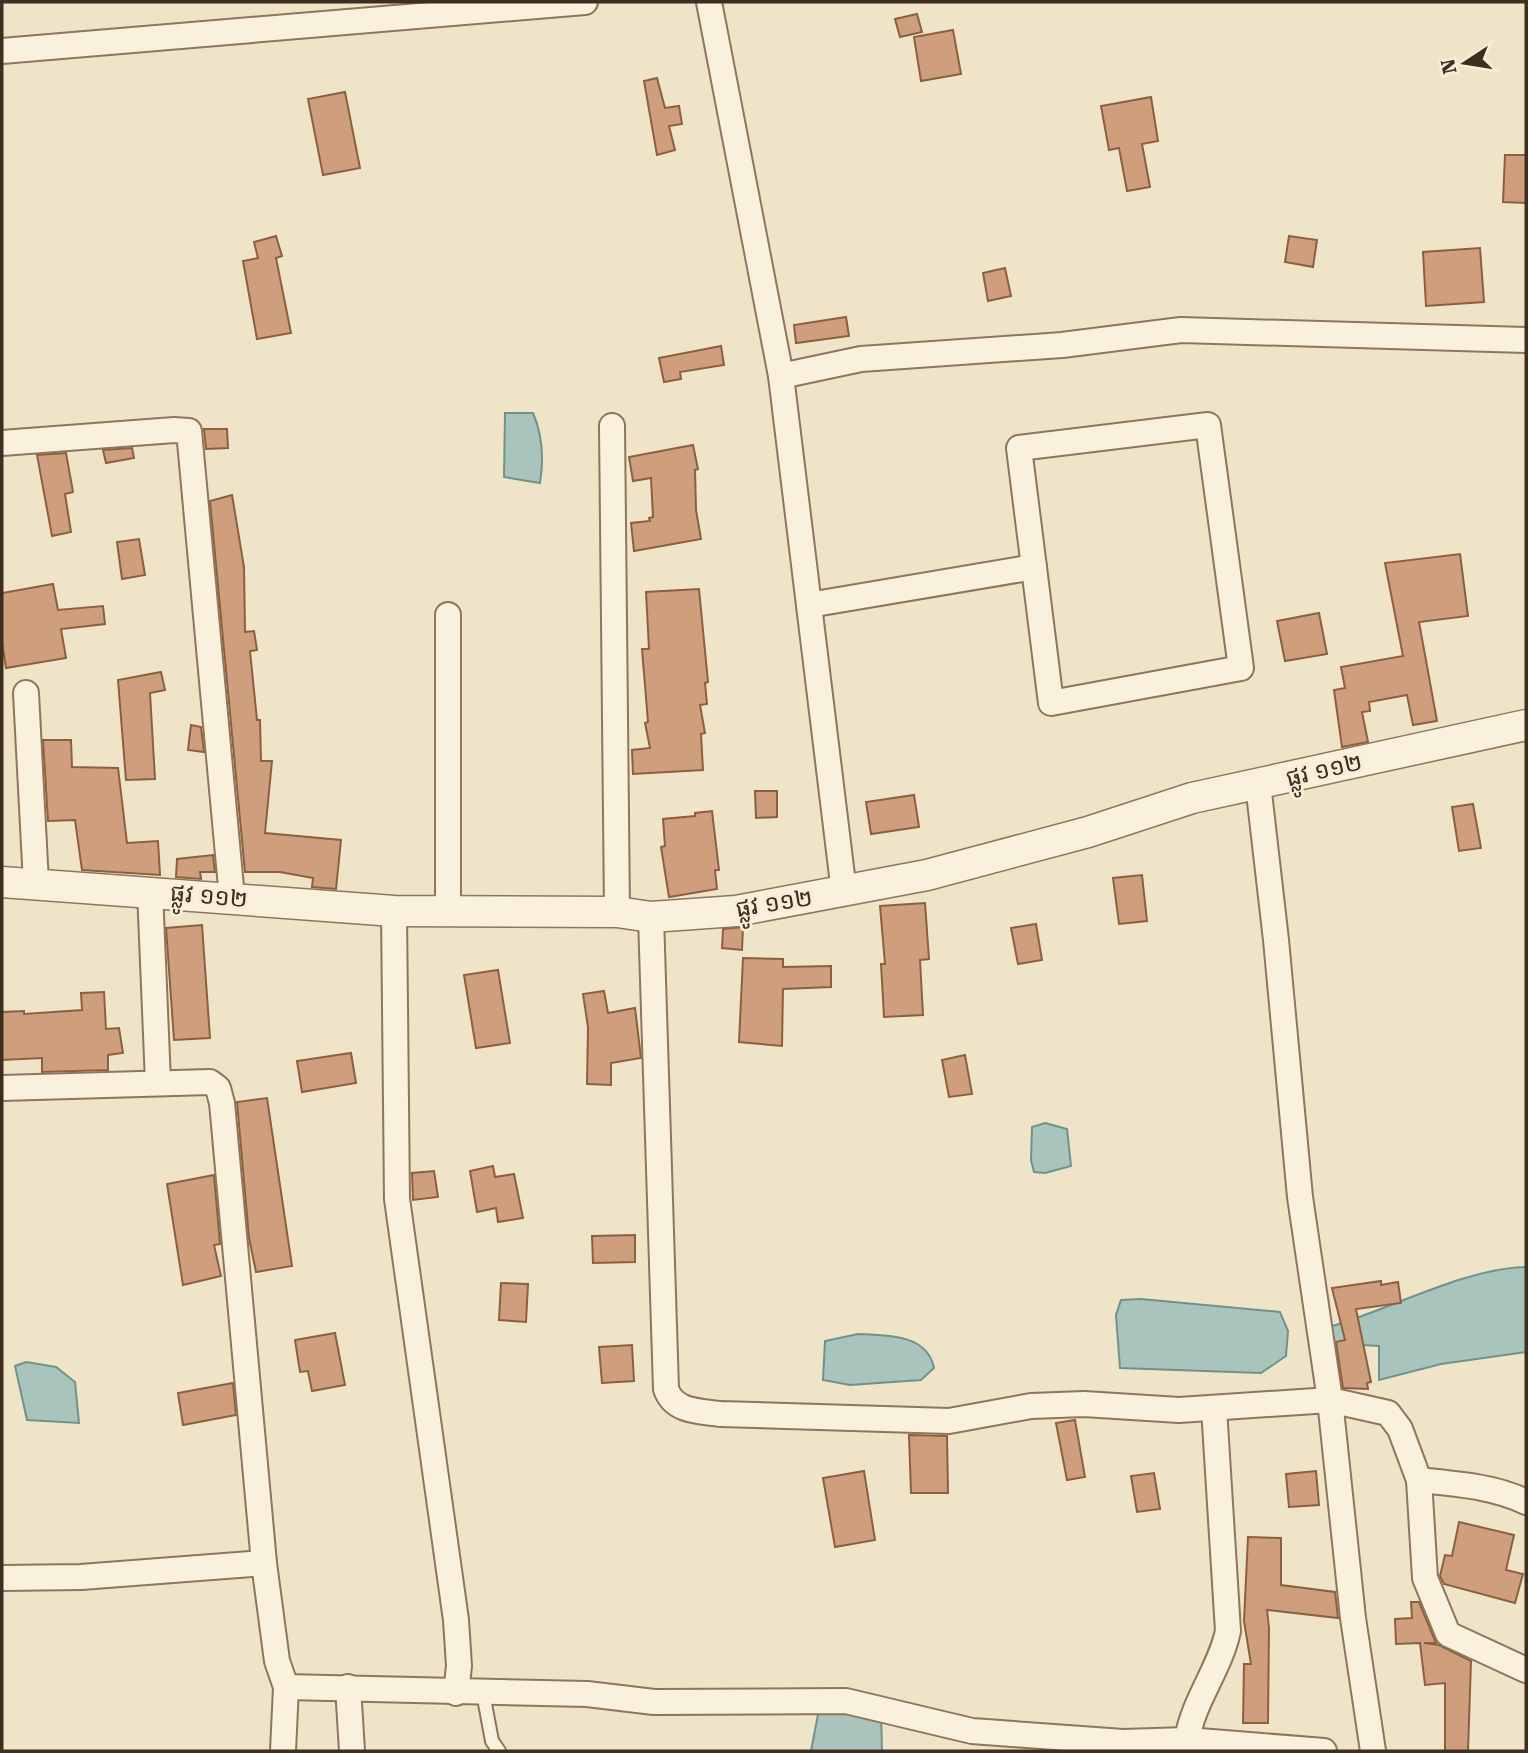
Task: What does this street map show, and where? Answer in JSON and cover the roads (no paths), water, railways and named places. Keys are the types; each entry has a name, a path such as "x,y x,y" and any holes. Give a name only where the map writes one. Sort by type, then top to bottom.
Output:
{"street":[{"path":"2,51 585,2"},
{"path":"709,2 781,376 844,892"},
{"path":"781,376 860,359 1062,345 1181,330 1526,340"},
{"path":"1208,425 1241,668 1051,703 1034,567 1019,448 1208,425"},
{"path":"612,426 617,912"},
{"path":"2,443 174,429 189,432 232,898"},
{"path":"809,605 1034,567"},
{"path":"447,615 448,909"},
{"path":"26,693 36,883"},
{"name":"ផ្លូវ ១១២","path":"2,883 150,891 394,911 448,909 617,912 651,917 736,911 927,875 1088,832 1192,798 1526,724"},
{"path":"1258,784 1276,940 1300,1198 1330,1400 1353,1618 1373,1751"},
{"path":"150,891 158,1082"},
{"path":"394,911 397,1199 456,1620 459,1666 456,1693"},
{"path":"651,917 666,1389 675,1404 689,1410 720,1414 949,1421 1031,1406 1214,1408 1330,1400 1388,1413 1400,1429 1419,1480 1424,1578 1448,1634 1526,1670"},
{"path":"2,1088 158,1082 210,1082 218,1088 222,1104 264,1563 278,1661 286,1687 283,1751"},
{"path":"1187,1740 1191,1718 1225,1644 1228,1630 1214,1408"},
{"path":"1419,1480 1463,1485 1515,1496 1526,1502"},
{"path":"2,1578 81,1577 264,1563"},
{"path":"286,1687 587,1694 654,1702 846,1701 972,1731 1124,1742 1187,1740 1324,1751"},
{"path":"348,1687 352,1751"}],"lane":[{"path":"483,1693 492,1741 499,1751"}],"water":[{"path":"505,413 533,413 542,447 540,483 504,477"},
{"path":"1045,1123 1067,1129 1071,1166 1045,1173 1034,1172 1031,1160 1032,1127"},
{"path":"1526,1267 1526,1352 1441,1364 1379,1380 1379,1346 1328,1343 1329,1327 1478,1274"},
{"path":"1141,1299 1280,1312 1288,1331 1286,1356 1261,1373 1120,1368 1116,1315 1121,1300"},
{"path":"858,1334 893,1336 915,1343 930,1357 934,1368 921,1380 850,1385 823,1380 825,1341"},
{"path":"26,1362 56,1367 75,1382 79,1423 27,1420 15,1366"},
{"path":"819,1709 881,1712 882,1751 811,1751"}]}
